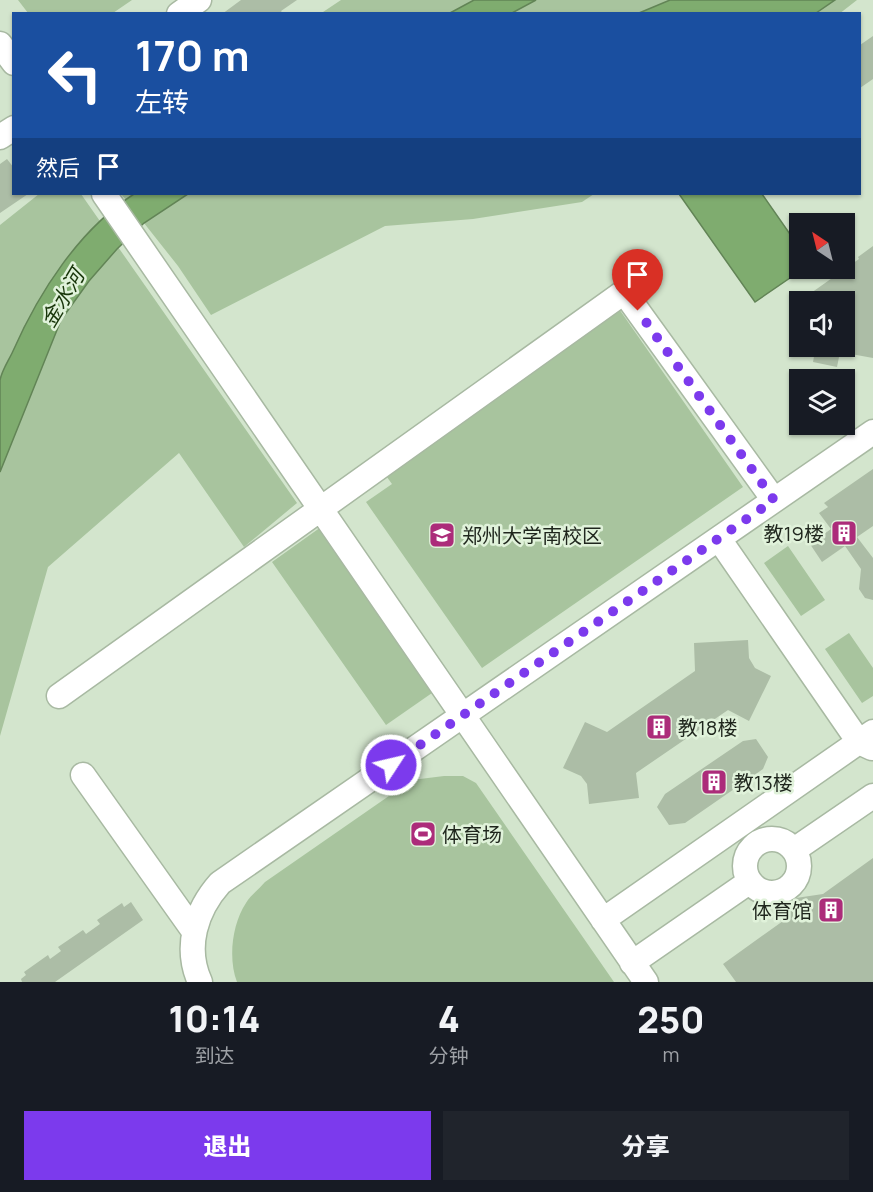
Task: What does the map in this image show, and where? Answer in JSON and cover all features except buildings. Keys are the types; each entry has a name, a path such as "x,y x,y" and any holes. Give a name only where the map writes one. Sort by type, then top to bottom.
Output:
{"lane":[{"path":"182,12 199,0"},
{"path":"0,44 12,60"},
{"path":"105,195 639,972 749,882"},
{"path":"59,696 624,292 774,500"},
{"path":"200,982 193,948 193,930 199,914 220,883 873,432"},
{"path":"603,920 868,741 719,539"},
{"path":"84,775 193,930"},
{"path":"794,850 873,796"},
{"path":"774,839 783,841 794,850 800,867 796,881 790,888 773,894 764,893 749,882 745,866 747,857 758,843 774,839"}],"shaded area":[{"path":"18,0 132,0 114,12 27,12"},
{"path":"341,0 857,0 842,12 323,12"},
{"path":"38,195 82,195 297,503 244,547 179,453 48,567 0,736 0,225"},
{"path":"122,195 592,195 582,202 473,219 385,226 211,315 178,266"},
{"path":"619,309 743,487 482,668 366,502 392,484 384,473"},
{"path":"321,527 432,693 386,725 272,562"},
{"path":"788,546 825,600 801,616 764,563"},
{"path":"849,633 873,668 873,696 862,703 825,649"},
{"name":"体育场","path":"463,776 476,783 614,982 237,982 232,952 237,921 248,900 265,882 412,780"}],"water":[{"path":"474,0 536,0 514,12 452,12"},
{"path":"670,0 835,0 817,12 641,12"},
{"name":"金水河","path":"133,195 186,195 144,223 117,249 89,281 61,320 0,472 0,380 4,369 48,285 78,244 114,209"},
{"path":"680,195 763,195 789,233 789,279 755,302"}],"place":[{"name":"教19楼","path":"844,533"},
{"name":"郑州大学南校区","path":"442,535"},
{"name":"教18楼","path":"659,727"},
{"name":"教13楼","path":"714,782"},
{"name":"体育场","path":"423,834"},
{"name":"体育馆","path":"831,910"}],"route":[{"path":"391,765 774,500 638,311"}]}
